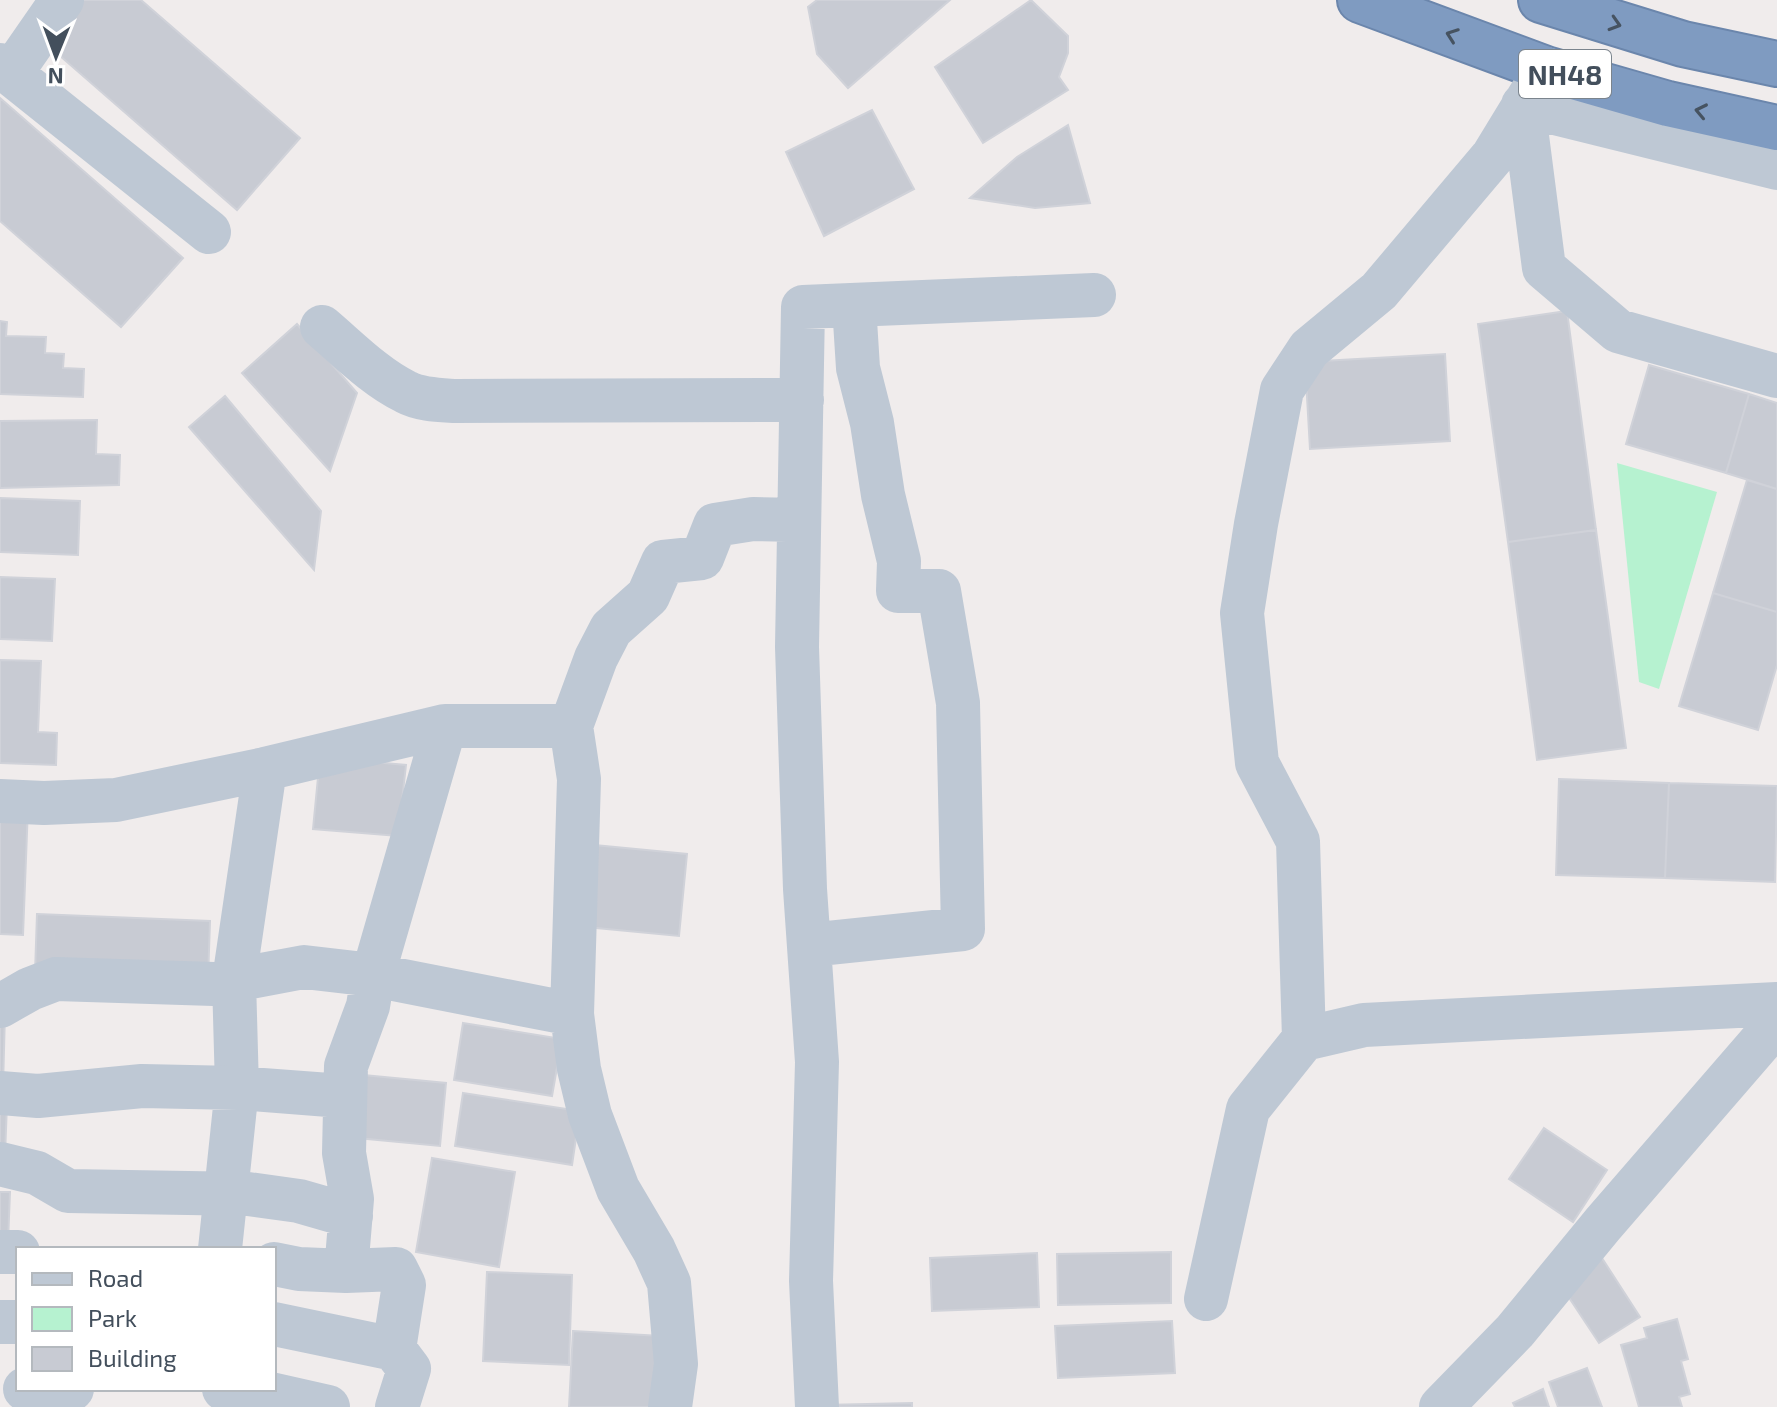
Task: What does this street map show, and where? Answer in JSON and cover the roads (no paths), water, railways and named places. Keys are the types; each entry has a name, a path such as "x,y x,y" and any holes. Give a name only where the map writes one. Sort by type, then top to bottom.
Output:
{"highway":[{"name":"NH48","path":"1360,0 1546,69 1668,104 1777,128"},
{"name":"NH48","path":"1541,0 1683,44 1777,64"}],"street":[{"path":"62,0 6,68 209,232"},
{"path":"1304,1039 1298,841 1257,763 1242,613 1282,390 1309,349 1379,291 1493,156 1546,69"},
{"path":"1523,105 1777,168"},
{"path":"1523,105 1544,268 1618,331 1777,376"},
{"path":"817,1407 811,1281 817,1062 797,647 803,307 1094,295"},
{"path":"809,945 963,929 958,703 939,591 898,591 899,561 858,368 854,305"},
{"path":"322,327 407,393 431,399 802,400"},
{"path":"670,1407 676,1364 669,1283 654,1250 618,1189 590,1115 579,1069 572,1014 579,779 571,726 596,658 611,629 648,596 663,562 702,558 715,525 753,519 799,520"},
{"path":"0,801 116,800 265,769 445,726 571,726"},
{"path":"346,1271 352,1199 344,1153 346,1066 368,1006 373,975 445,726"},
{"path":"220,1247 237,1088 234,980 265,769"},
{"path":"0,1006 56,979 214,984 304,967 373,975 572,1014"},
{"path":"1206,1299 1248,1109 1304,1039 1364,1025 1777,1004"},
{"path":"1441,1407 1515,1331 1777,1023"},
{"path":"0,1093 38,1096 142,1086 237,1088 329,1095 344,1099"},
{"path":"0,1164 37,1173 68,1191 225,1193 299,1201 351,1216"},
{"path":"276,1264 299,1269 346,1271 396,1269 404,1285 394,1349"},
{"path":"276,1324 394,1349 409,1369 397,1407"},
{"path":"245,1391 328,1407"}]}
